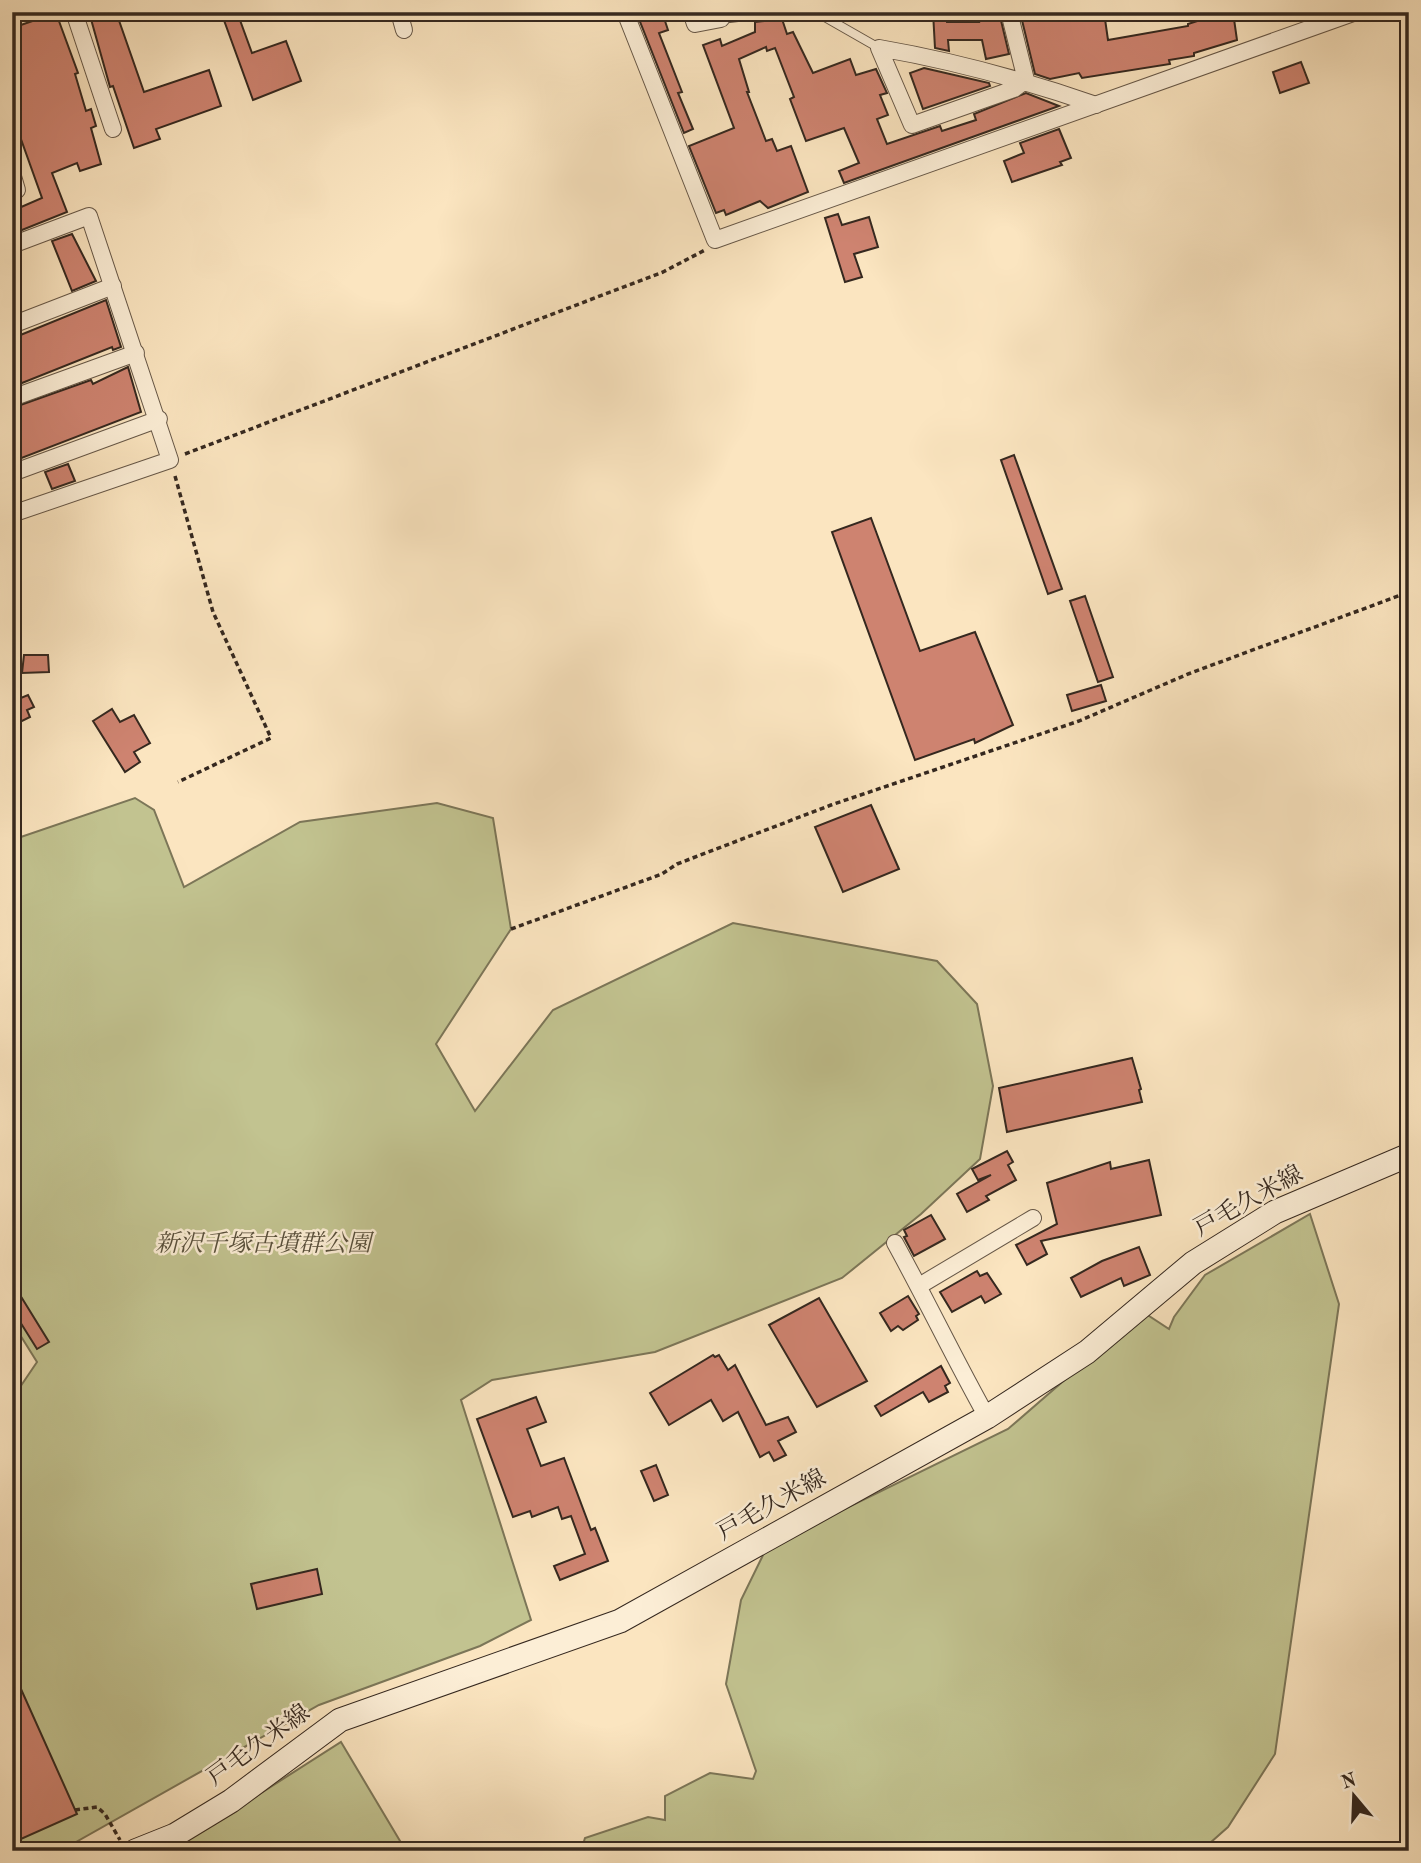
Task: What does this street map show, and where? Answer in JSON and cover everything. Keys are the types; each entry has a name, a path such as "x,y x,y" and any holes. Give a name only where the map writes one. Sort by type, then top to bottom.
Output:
{"main road":[{"name":"戸毛久米線","path":"135,1851 175,1835 231,1801 313,1737 340,1720 620,1621 987,1417 1087,1352 1193,1263 1275,1212 1409,1155"}],"street":[{"path":"74,12 113,129"},
{"path":"399,12 404,30"},
{"path":"625,12 715,240 1356,12"},
{"path":"691,12 695,24 721,19"},
{"path":"1009,12 1026,80"},
{"path":"879,48 949,60 1026,80 1096,105"},
{"path":"879,48 912,125 1014,89 1026,80"},
{"path":"12,173 17,190 12,191"},
{"path":"12,245 89,216 159,419 170,460 12,514"},
{"path":"12,325 113,286"},
{"path":"12,398 136,353"},
{"path":"12,473 159,419"},
{"path":"919,1286 1033,1218"},
{"path":"895,1243 940,1325 948,1349 987,1417"}],"lane":[{"path":"721,19 782,12"},
{"path":"816,12 879,48"}],"path":[{"path":"178,782 271,738 213,612 170,460 663,272 711,247 715,240"},
{"path":"511,929 662,874 677,864 831,805 1079,721 1188,674 1409,592"},
{"path":"75,1810 97,1807 111,1825"}],"green space":[{"name":"新沢千塚古墳群公園","path":"135,798 154,810 184,887 300,822 437,803 493,818 511,929 436,1044 475,1111 553,1010 733,923 937,961 977,1004 993,1086 980,1159 921,1214 842,1278 655,1352 492,1380 461,1400 531,1620 480,1646 319,1705 60,1851 12,1851 12,1399 37,1362 12,1322 12,840"},
{"path":"1310,1214 1339,1304 1275,1754 1228,1827 1201,1851 581,1851 585,1838 648,1817 665,1820 665,1796 710,1773 753,1779 756,1771 726,1684 741,1600 767,1547 1008,1429 1143,1312 1169,1329 1174,1317 1205,1275"},
{"path":"341,1742 406,1851 170,1851"}],"building":[{"path":"89,12 116,12 144,92 209,70 221,106 156,129 160,139 134,148 113,86 110,87"},
{"path":"221,12 237,12 252,53 286,41 301,81 253,100"},
{"path":"662,12 668,30 659,33 682,92 678,93 693,129 684,133 637,14"},
{"path":"933,12 946,12 947,22 979,22 976,12 999,12 1009,54 986,59 982,40 948,40 949,51 935,48"},
{"path":"1020,12 1104,12 1108,40 1188,26 1219,14 1233,12 1237,40 1194,53 1194,56 1169,60 1170,64 1082,78 1079,73 1050,79 1035,74"},
{"path":"56,13 78,73 75,74 86,111 91,109 96,126 91,128 101,164 80,171 77,163 52,173 67,212 12,234 12,211 42,198 12,114 12,28"},
{"path":"782,19 787,34 793,32 813,73 850,59 856,75 876,69 887,93 880,95 888,115 877,119 887,144 940,126 942,131 976,120 974,114 1026,93 1059,106 844,183 839,171 859,163 844,128 806,141 790,99 794,97 775,48 767,51 766,47 739,59 747,92 766,141 772,139 777,151 791,146 808,192 768,208 760,201 726,215 724,210 716,213 689,146 734,128 703,45 720,39 722,46 755,32 755,22"},
{"path":"1301,62 1309,83 1280,93 1273,72"},
{"path":"924,68 989,83 990,86 923,109 910,73"},
{"path":"1059,129 1071,158 1060,162 1062,165 1012,182 1004,161 1024,153 1020,143"},
{"path":"838,214 842,225 869,217 878,247 854,254 862,277 845,282 825,218"},
{"path":"72,234 96,281 72,291 52,241"},
{"path":"106,300 121,347 113,350 112,347 12,387 12,346 18,344 18,336"},
{"path":"128,367 141,412 19,459 17,452 12,454 12,408 91,380 93,384"},
{"path":"1014,455 1062,589 1048,594 1001,460"},
{"path":"68,464 75,481 52,489 45,472"},
{"path":"871,518 920,651 975,632 1013,725 975,743 974,739 915,760 832,532"},
{"path":"1085,596 1113,677 1098,682 1070,601"},
{"path":"24,655 48,655 49,672 22,673"},
{"path":"12,678 21,698 28,695 34,707 27,710 30,717 12,726"},
{"path":"1101,685 1106,701 1072,711 1067,695"},
{"path":"112,709 120,722 134,715 150,743 134,752 140,762 125,772 93,721"},
{"path":"871,805 899,869 843,892 815,827"},
{"path":"1132,1058 1142,1102 1007,1132 999,1088"},
{"path":"1007,1151 1013,1162 1008,1165 1016,1180 986,1196 989,1200 967,1212 957,1194 991,1175 978,1180 972,1169"},
{"path":"1149,1160 1161,1215 1041,1241 1047,1254 1027,1265 1016,1245 1057,1224 1047,1183 1110,1162 1111,1169"},
{"path":"931,1215 945,1239 914,1256 904,1237 907,1236 904,1230"},
{"path":"1139,1247 1150,1275 1124,1286 1121,1278 1081,1297 1071,1278 1102,1261"},
{"path":"977,1271 980,1276 987,1273 1001,1294 985,1303 981,1296 952,1312 940,1292"},
{"path":"12,1282 49,1342 37,1349 12,1309"},
{"path":"908,1296 919,1314 916,1316 918,1320 903,1330 898,1326 891,1331 880,1313"},
{"path":"819,1298 867,1381 817,1407 769,1325"},
{"path":"713,1355 719,1355 728,1370 735,1365 766,1425 788,1417 796,1432 778,1441 786,1455 774,1461 769,1452 760,1457 738,1412 723,1421 711,1400 669,1425 650,1393"},
{"path":"941,1366 950,1383 945,1386 948,1392 929,1402 923,1392 881,1416 875,1406"},
{"path":"536,1397 546,1422 527,1429 541,1466 564,1458 591,1530 595,1528 608,1561 560,1580 554,1566 585,1554 571,1516 562,1519 558,1507 532,1517 530,1511 513,1517 477,1419"},
{"path":"656,1465 668,1495 654,1501 641,1471"},
{"path":"317,1569 322,1594 257,1609 251,1584"},
{"path":"12,1669 77,1814 12,1843"}]}
